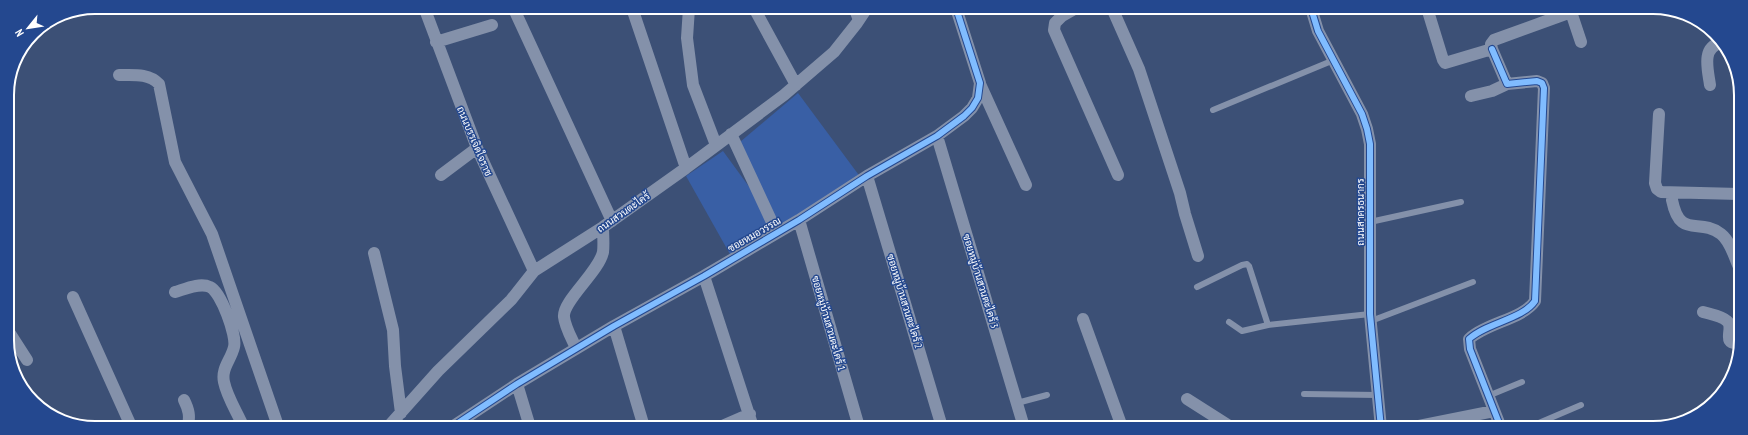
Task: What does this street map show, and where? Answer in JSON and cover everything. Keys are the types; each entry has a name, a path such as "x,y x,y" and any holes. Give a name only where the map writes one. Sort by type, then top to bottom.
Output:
{"street":[{"name":"ถนนบรรเจิดใจราช","path":"426,14 477,148 534,271"},
{"path":"516,14 607,224 603,252 584,284 572,298 565,310 564,317 576,348"},
{"path":"634,14 686,168"},
{"path":"689,14 687,38 693,85 716,145"},
{"path":"757,14 796,85"},
{"name":"ถนนสวนตะไคร้","path":"393,421 438,371 511,300 534,271 607,224 686,168 796,85 834,52 863,14"},
{"path":"958,14 980,83 1026,185"},
{"path":"1066,14 1055,23 1054,30 1118,175"},
{"path":"1115,14 1139,69 1180,193 1184,214 1198,256"},
{"name":"ถนนสาครธนากร","path":"1313,14 1318,31 1362,114 1367,128 1370,144 1371,317 1380,421"},
{"path":"1429,14 1445,63 1492,49"},
{"path":"1507,84 1492,49 1494,40 1560,14"},
{"path":"1571,14 1581,42"},
{"path":"436,42 492,25"},
{"path":"1710,85 1706,60 1709,50 1716,44"},
{"path":"119,75 146,76 154,78 159,84 176,162 212,234 235,319 276,421"},
{"path":"1472,96 1492,91 1507,84 1537,81 1542,83 1544,88 1537,290 1535,301 1532,306 1476,333 1469,339 1470,350 1498,421"},
{"name":"ซอยหมอวรรณ","path":"461,421 517,384 576,348 704,276 799,220 867,176 937,136 964,116 972,108 978,98 980,83"},
{"path":"1659,114 1655,183 1658,189 1661,192 1734,194"},
{"path":"731,134 777,233"},
{"name":"ซอยหมู่บ้านสวนตะไคร้ 3","path":"937,136 1022,421"},
{"path":"441,175 477,148"},
{"name":"ซอยหมู่บ้านสวนตะไคร้ 2","path":"867,176 940,421"},
{"path":"1672,200 1678,220 1684,224 1711,229 1721,234 1728,242 1734,256"},
{"name":"ซอยหมู่บ้านสวนตะไคร้ 1","path":"799,220 858,421"},
{"path":"374,253 393,330 395,366 401,412"},
{"path":"704,276 752,421"},
{"path":"175,292 200,285 209,286 216,292 235,319 233,332 235,346 223,372 224,382 241,421"},
{"path":"73,297 129,421"},
{"path":"1703,312 1726,320 1730,326 1728,338 1730,342 1734,344"},
{"path":"1083,319 1120,421"},
{"path":"614,326 642,421"},
{"path":"14,340 27,360"},
{"path":"517,384 528,421"},
{"path":"1187,399 1222,421"},
{"path":"184,400 189,410 189,421"},
{"path":"1444,421 1494,411"},
{"path":"731,421 750,414"}],"lane":[{"path":"853,14 857,23"},
{"path":"1213,110 1334,60"},
{"path":"1370,222 1461,202"},
{"path":"1197,286 1247,264 1249,266 1268,325"},
{"path":"1229,322 1242,331 1268,325 1371,317 1473,282"},
{"path":"1488,396 1522,382"},
{"path":"1304,394 1378,395"},
{"path":"1017,403 1047,395"},
{"path":"1543,421 1581,405"}],"shaded area":[{"path":"798,93 861,178 731,256 686,176 723,151 777,225 740,142"}],"cycle path":[{"path":"461,421 517,384 614,326 704,276 799,220 867,176 937,136 964,116 972,108 978,98 980,83 958,14"},
{"path":"1313,14 1318,31 1362,114 1370,144 1370,314 1380,421"},
{"path":"1492,49 1507,84 1537,81 1542,83 1544,88 1535,301 1522,312 1485,329 1469,339 1470,349 1498,421"}]}
